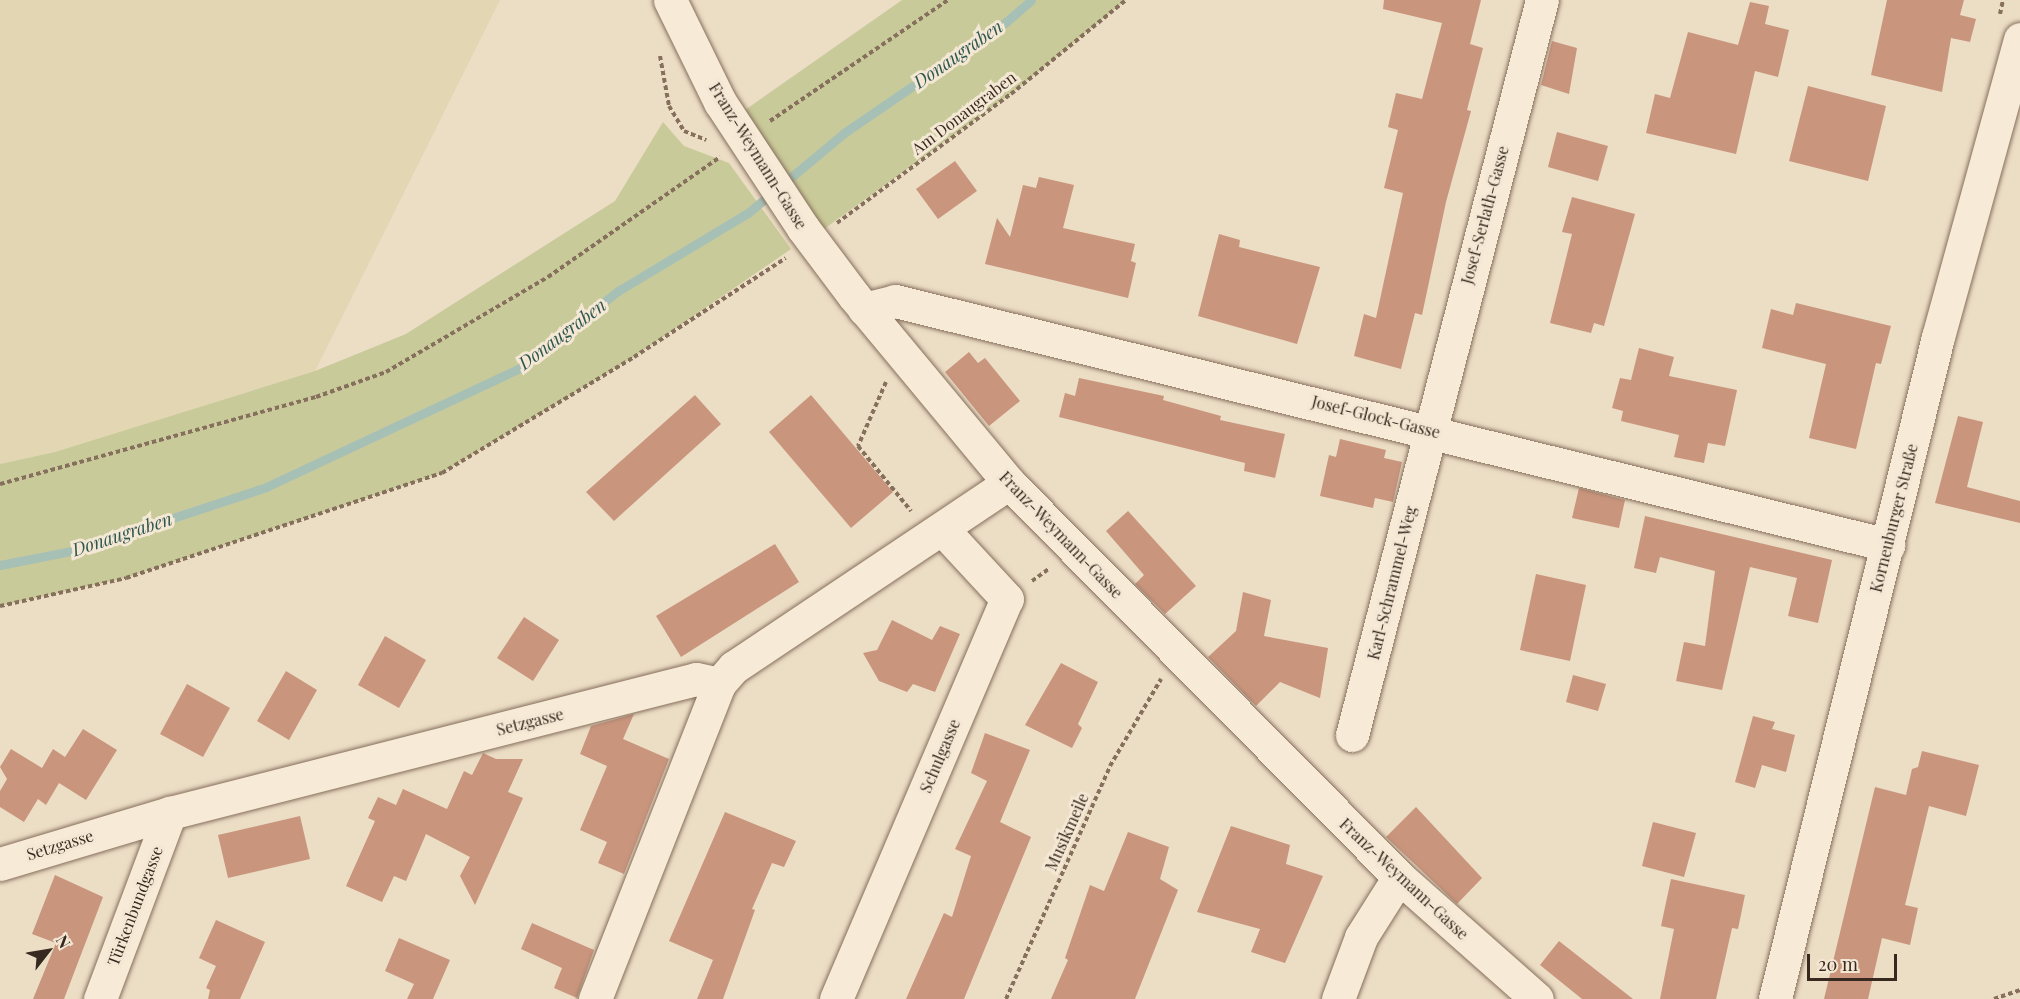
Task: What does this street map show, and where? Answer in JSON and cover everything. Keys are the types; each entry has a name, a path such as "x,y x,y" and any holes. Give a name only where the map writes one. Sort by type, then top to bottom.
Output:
{"street":[{"name":"Franz-Weymann-Gasse","path":"670,0 741,145 801,242 864,309 1009,483 1399,877 1537,999"},
{"name":"Josef-Serlath-Gasse","path":"1429,430 1542,0"},
{"name":"Korneuburger Straße","path":"1775,999 1938,337 2020,39"},
{"name":"Josef-Glock-Gasse","path":"864,309 895,301 1429,430 1888,545"},
{"name":"Karl-Schrammel-Weg","path":"1352,735 1393,589 1429,430"},
{"path":"595,999 718,684 734,667 943,530 1009,483"},
{"name":"Schulgasse","path":"836,999 1007,600 943,530"},
{"name":"Setzgasse","path":"0,864 170,813 696,679 718,684"},
{"name":"Türkenbundgasse","path":"100,999 170,813"},
{"path":"1338,999 1361,937 1399,877"}],"path":[{"path":"0,484 316,397 386,372 548,277 948,0"},
{"name":"Am Donaugraben","path":"0,606 126,578 442,473 634,357 801,242 1011,94 1126,0"},
{"path":"892,374 879,389 858,446 914,515"},
{"name":"Musikmeile","path":"1006,999 1110,766 1161,680"},
{"path":"1994,999 2020,990"}],"shaded area":[{"path":"0,0 500,0 315,371 55,452 0,464"}],"green space":[{"path":"902,0 1126,0 1011,94 824,229 745,110"},
{"path":"663,122 684,146 729,163 791,249 634,357 442,473 126,578 0,606 0,464 55,452 315,371 406,334 615,201"}],"building":[{"path":"1384,0 1481,0 1470,44 1483,48 1467,110 1471,111 1446,202 1422,315 1415,313 1401,369 1354,356 1364,314 1376,318 1403,193 1384,188 1398,130 1388,127 1396,93 1422,99 1442,23 1383,9"},
{"path":"1887,0 1964,0 1960,15 1976,19 1970,42 1951,38 1942,92 1871,75"},
{"path":"1750,2 1769,6 1765,24 1789,30 1778,77 1755,71 1736,154 1646,133 1655,94 1670,98 1688,32 1738,45"},
{"path":"1552,41 1577,48 1569,94 1541,85"},
{"path":"1808,86 1886,106 1868,181 1789,161"},
{"path":"1557,132 1608,146 1598,181 1548,167"},
{"path":"955,161 977,191 938,219 916,189"},
{"path":"1039,177 1074,185 1063,228 1135,244 1131,261 1136,263 1128,298 985,264 997,218 1010,237 1023,185 1036,188"},
{"path":"1572,197 1635,214 1604,326 1594,323 1591,333 1550,323 1572,234 1562,232"},
{"path":"1219,234 1240,240 1239,247 1320,267 1297,344 1198,316"},
{"path":"1796,303 1891,326 1881,364 1876,363 1856,449 1809,438 1826,364 1762,348 1771,309 1793,315"},
{"path":"1639,348 1674,357 1669,376 1737,390 1725,446 1708,443 1704,463 1674,457 1679,435 1621,421 1623,411 1612,408 1620,378 1631,380"},
{"path":"969,352 978,363 985,358 1020,401 989,426 945,372"},
{"path":"1079,378 1164,396 1163,400 1221,416 1220,420 1285,434 1275,478 1244,471 1245,463 1059,417 1065,393 1075,396"},
{"path":"695,395 721,424 614,521 586,492"},
{"path":"811,395 893,492 851,528 769,432"},
{"path":"1958,416 1983,422 1967,487 2020,501 2020,523 1935,503"},
{"path":"1340,439 1386,450 1384,458 1402,462 1393,502 1375,498 1373,508 1320,496 1329,455 1336,457"},
{"path":"1579,488 1625,500 1619,528 1572,518"},
{"path":"1128,511 1196,586 1165,614 1135,584 1144,575 1106,531"},
{"path":"1645,516 1832,560 1818,623 1788,616 1797,578 1750,567 1722,690 1676,681 1684,642 1705,646 1715,571 1660,557 1656,573 1634,568"},
{"path":"775,544 799,582 681,657 656,616"},
{"path":"1536,574 1586,585 1570,661 1520,650"},
{"path":"1243,592 1271,600 1264,636 1328,648 1320,698 1280,682 1256,706 1208,657 1236,631"},
{"path":"524,617 559,640 533,681 497,658"},
{"path":"892,620 932,640 940,626 960,634 935,692 913,684 907,692 879,681 863,653 877,650"},
{"path":"385,636 426,660 399,708 358,685"},
{"path":"1061,663 1098,682 1078,724 1082,728 1072,748 1025,725"},
{"path":"286,671 317,690 289,740 257,721"},
{"path":"1573,675 1606,684 1598,711 1566,702"},
{"path":"187,684 230,708 203,757 160,734"},
{"path":"634,714 623,739 669,759 624,874 598,863 607,842 580,830 607,766 580,754 591,726"},
{"path":"1753,716 1775,722 1772,729 1795,735 1786,772 1762,765 1755,788 1735,782"},
{"path":"83,729 117,750 86,800 59,783 46,805 38,799 24,822 0,807 0,791 7,779 0,767 11,749 42,768 53,749 65,757"},
{"path":"985,733 1030,750 1000,822 1031,837 964,999 906,999 944,913 952,917 971,856 955,849 987,781 971,773"},
{"path":"1922,751 1979,765 1966,816 1929,806 1905,905 1918,908 1910,945 1882,938 1868,999 1824,999 1875,787 1906,795 1912,769 1918,767"},
{"path":"483,753 496,759 523,759 508,792 523,798 475,905 460,876 470,857 426,834 406,881 394,876 382,902 346,886 375,821 368,818 378,797 396,805 403,789 447,809 464,771 472,775"},
{"path":"1416,807 1482,878 1457,904 1386,837"},
{"path":"725,812 796,841 784,867 772,863 752,909 755,910 723,999 697,999 713,960 669,941"},
{"path":"300,816 310,859 228,878 218,835"},
{"path":"1653,822 1696,833 1684,877 1642,866"},
{"path":"1231,826 1290,845 1286,864 1323,876 1285,963 1251,952 1260,929 1197,912"},
{"path":"1128,832 1169,847 1160,879 1178,890 1135,999 1051,999 1068,960 1065,958 1090,885 1104,891"},
{"path":"55,875 103,897 64,999 33,999 56,943 32,934"},
{"path":"1671,879 1745,895 1738,929 1732,928 1716,999 1660,999 1674,929 1661,926"},
{"path":"216,920 265,942 240,999 208,999 210,990 206,988 216,966 199,958"},
{"path":"532,923 594,950 577,998 554,988 562,968 521,949"},
{"path":"399,938 450,960 433,999 407,999 414,984 385,971"},
{"path":"1559,941 1633,999 1582,999 1540,965"}],"waterway":[{"name":"Donaugraben","path":"783,184 844,133 1006,22 1031,0"},
{"name":"Donaugraben","path":"0,565 76,550 266,487 520,368 618,291 748,213 772,193"}]}
